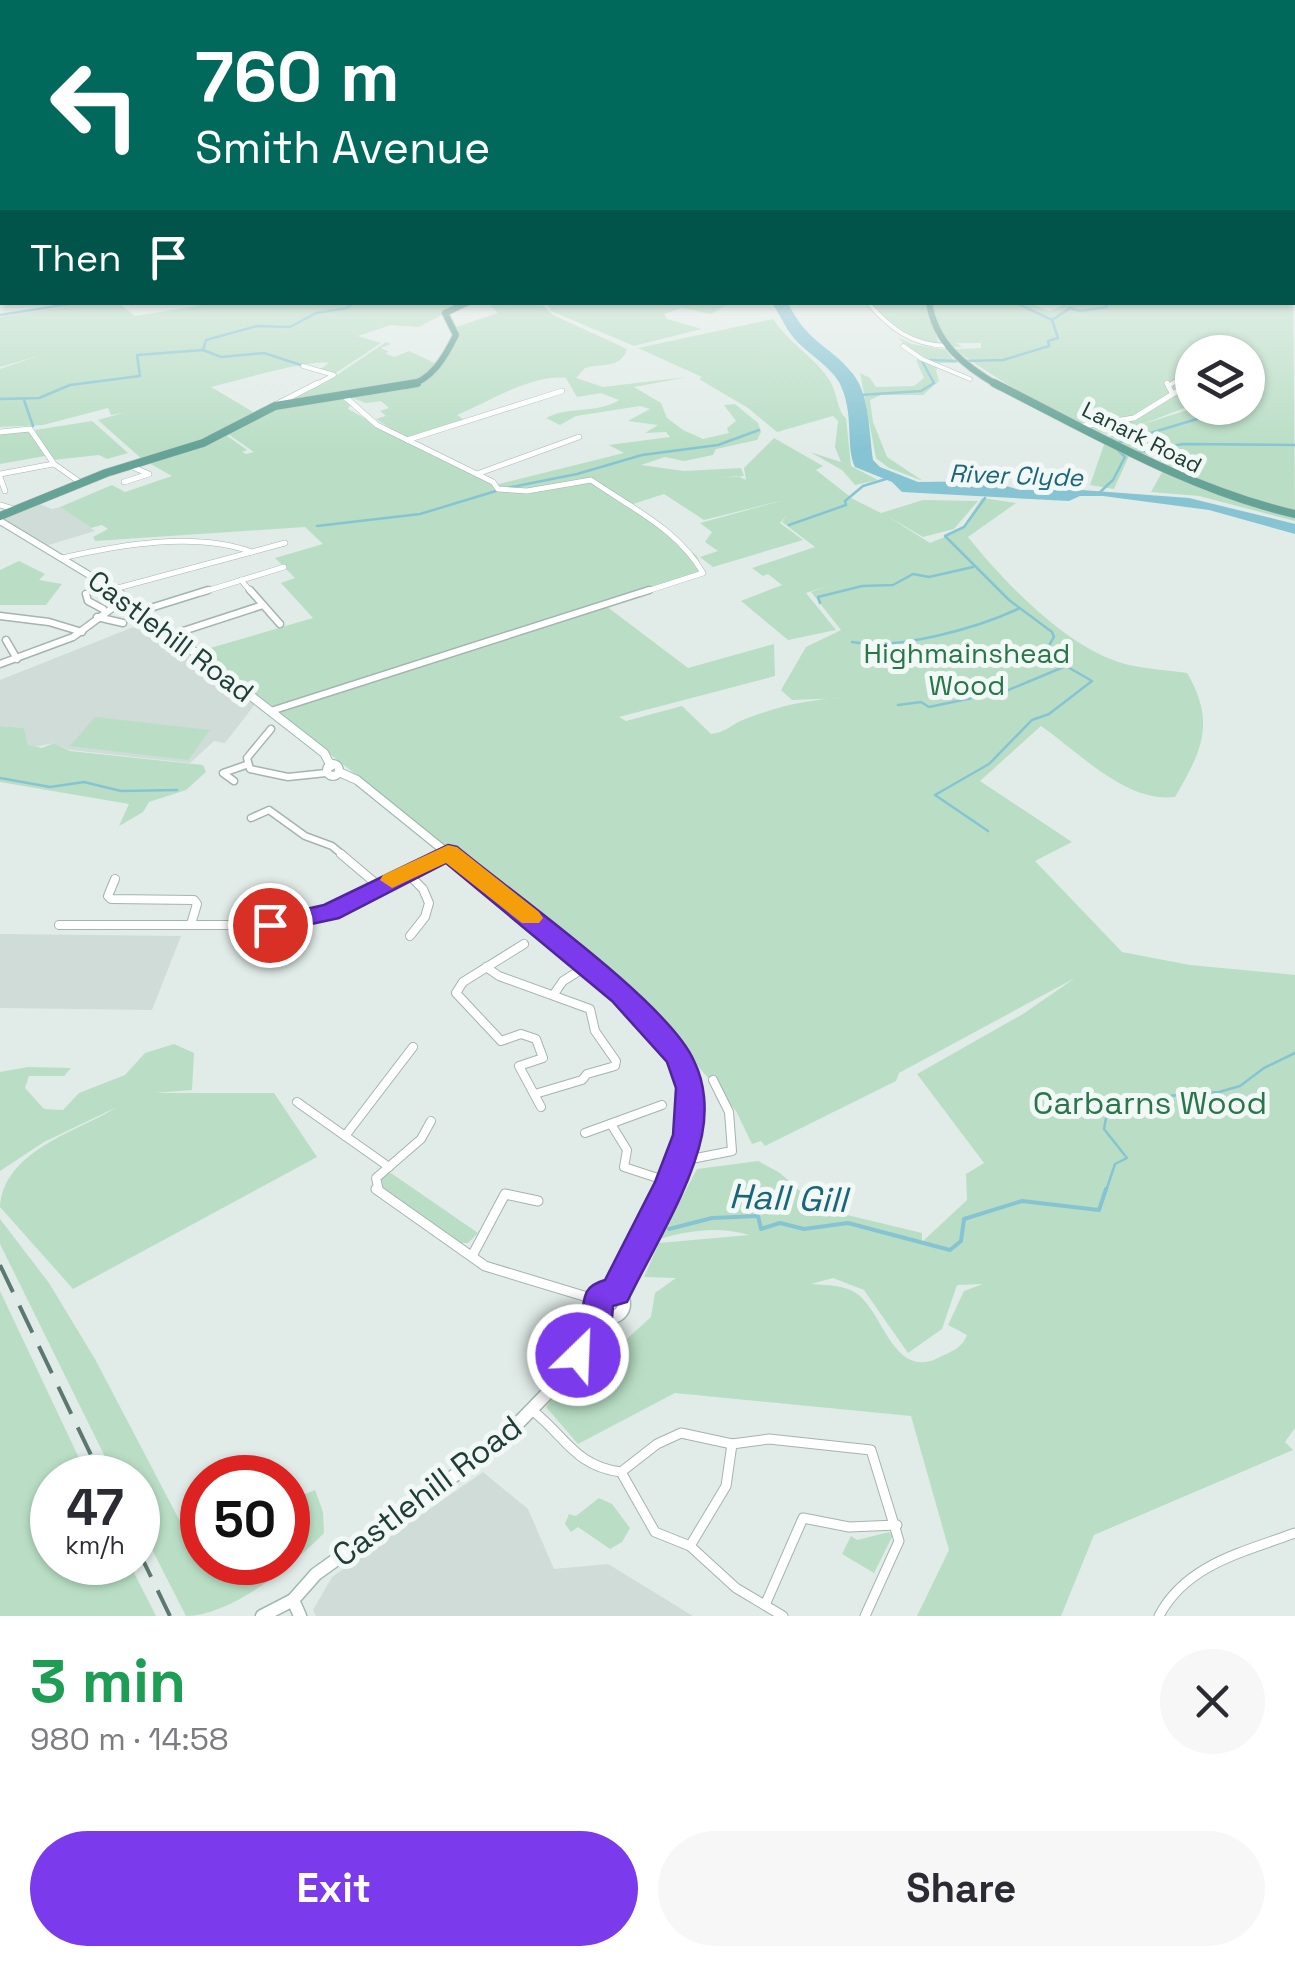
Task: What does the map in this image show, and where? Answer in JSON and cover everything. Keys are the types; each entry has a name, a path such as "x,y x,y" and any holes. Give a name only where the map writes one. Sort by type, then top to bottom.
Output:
{"main road":[{"path":"0,518 81,482 203,443 275,406 405,386 426,379 442,363 456,335 445,313 462,305"},
{"name":"Lanark Road","path":"930,305 932,322 947,346 979,375 1202,487 1295,514"},
{"name":"Castlehill Road","path":"0,518 144,610 324,753 332,770 357,780 448,852 653,1024 680,1060 690,1088 692,1112 679,1161 615,1292"},
{"name":"Castlehill Road","path":"262,1616 293,1600 316,1574 459,1476 533,1411 596,1331 602,1294 615,1292 622,1296 624,1306 618,1314 601,1308"},
{"path":"293,1600 300,1616"}],"street":[{"path":"870,305 903,338 947,346"},
{"path":"904,346 922,359 967,378 979,375"},
{"path":"275,406 334,375 303,366"},
{"path":"1083,426 1115,426 1167,402 1172,391 1169,381 1175,379"},
{"path":"407,440 562,391"},
{"path":"270,711 703,573 697,556 591,480 528,491 498,488 376,425 343,395"},
{"path":"0,432 32,430 54,464 81,482"},
{"path":"476,474 579,437"},
{"path":"5,491 0,475 54,464"},
{"path":"124,482 149,474 130,466"},
{"path":"0,505 17,510"},
{"path":"62,558 122,548 222,542 252,552"},
{"path":"114,589 285,543"},
{"path":"144,610 284,567"},
{"path":"240,580 280,624"},
{"path":"77,600 86,596 102,608"},
{"path":"0,664 82,632 102,608 128,598"},
{"path":"174,634 263,605"},
{"path":"0,616 58,623 82,632"},
{"path":"97,618 123,624"},
{"path":"6,640 16,659"},
{"path":"246,765 250,751 272,729"},
{"path":"246,765 261,774 303,776 332,770"},
{"path":"234,780 223,774 246,765"},
{"path":"252,818 269,810 306,836 332,846 380,886"},
{"path":"59,925 270,925 302,920 331,912 448,852"},
{"path":"406,872 428,892 432,901 430,910 410,936"},
{"path":"115,879 108,896 111,899 194,900 197,904 191,924"},
{"path":"524,944 463,982 456,993 476,1016 487,1021 501,1041 521,1034 536,1039 543,1058 519,1066 541,1107"},
{"path":"554,994 562,982 586,966"},
{"path":"486,967 499,976 590,1010 595,1030 616,1061 615,1066 534,1094"},
{"path":"346,1136 414,1047"},
{"path":"679,1161 732,1151 729,1112 713,1080"},
{"path":"296,1102 389,1167"},
{"path":"585,1134 662,1105"},
{"path":"432,1120 421,1138 376,1178 376,1189 485,1266 601,1308"},
{"path":"612,1124 626,1148 624,1167 670,1182"},
{"path":"472,1256 505,1194 538,1201"},
{"path":"533,1411 556,1426 583,1464 602,1471 621,1472 671,1436 691,1435 732,1444 768,1438 807,1446 871,1450 900,1540 865,1616"},
{"path":"690,1546 709,1510 732,1480 732,1444"},
{"path":"621,1472 650,1528 661,1538 690,1546 723,1578 783,1616"},
{"path":"765,1605 803,1518 848,1527 897,1524"},
{"path":"1158,1616 1165,1600 1182,1580 1295,1533"}],"shaded area":[{"path":"37,503 52,509 60,507 95,531 45,546 1,518"},
{"path":"151,620 256,703 225,743 214,741 190,763 70,750 54,743 34,747 28,745 24,728 0,726 0,680"},
{"path":"0,934 181,936 152,1010 0,1008"},
{"path":"483,1472 528,1509 554,1569 608,1564 693,1616 316,1616 313,1610 332,1577"}],"green space":[{"path":"74,305 121,305 135,316 203,305 460,305 419,327 391,325 358,336 381,343 334,374 319,370 329,363 319,363 211,387 255,413 223,432 143,460 98,420 123,413 111,415 108,408 43,425 0,427 0,369 38,356 0,367 0,317"},
{"path":"490,305 543,305 553,315 627,349 620,360 585,368 576,378 603,387 687,377 634,387 661,403 667,418 703,439 729,433 727,428 736,421 724,405 735,404 758,423 761,432 757,440 716,449 713,455 684,461 665,457 641,465 684,471 741,468 744,476 739,476 746,480 744,468 774,438 823,466 816,470 853,499 881,513 923,500 978,501 954,529 923,537 884,514 930,543 961,530 982,498 1016,503 968,537 1000,574 1039,612 1081,644 1125,664 1187,673 1196,691 1202,736 1175,797 1157,797 1121,784 1041,726 980,781 1072,842 1035,861 1122,952 1190,965 1295,975 1295,1428 1285,1442 1293,1450 1094,1535 1061,1616 917,1616 949,1550 911,1416 675,1393 578,1444 546,1407 589,1344 600,1340 617,1348 651,1317 655,1293 676,1278 644,1277 659,1243 749,1235 704,1230 660,1239 697,1169 758,1161 780,1173 810,1200 843,1214 922,1233 922,1242 967,1200 966,1174 984,1163 917,1074 1023,1014 1075,978 899,1073 896,1081 765,1146 761,1141 752,1144 736,1111 659,1020 574,944 200,651 313,618 281,583 295,578 275,558 323,544 305,527 95,541 93,537 108,529 102,525 91,528 60,507 112,485 125,492 172,476 147,462 226,435 247,450 242,452 254,452 228,434 282,405 340,397 350,405 348,409 495,485 624,453 609,445 670,437 666,432 645,433 658,425 628,421 650,409 640,406 576,416 560,425 546,418 619,400 601,393 577,397 566,378 525,385 457,415 464,420 407,439 376,419 386,416 380,411 389,408 381,401 366,403 347,396 400,389 425,379 437,370 459,338 456,327 498,313","holes":["664,494 704,520 788,499 700,523 712,532 705,542 718,551 700,557 713,567 803,540 780,523 787,515 782,522 815,547 752,568 782,585 741,601 788,640 836,630 806,593 834,584 811,592 841,630 806,647 781,690 792,700 832,699 794,704 711,734 682,706 626,721 619,717 775,676 774,644 688,668 606,606 703,573 697,556 624,499 633,504","833,1278 864,1290 908,1353 942,1329 957,1285 983,1284 964,1291 948,1325 967,1335 962,1344 924,1362 902,1354 857,1293 838,1286 811,1284"]},
{"path":"548,305 727,305 711,314 682,308 664,314 667,319 702,329 634,346 551,311"},
{"path":"873,305 927,305 939,345 910,338"},
{"path":"932,305 1036,305 1049,311 1064,305 1293,305 1295,521 1199,496 1151,492 1166,465 1157,458 1203,454 1129,456 1114,489 1090,485 1106,439 1112,435 1056,412 955,349 981,348 981,343 956,343 962,347 952,347 936,324 940,323 935,320"},
{"path":"773,319 831,383 846,418 851,466 878,480 855,485 842,470 810,452 841,462 835,447 838,421 833,416 777,432 748,408 699,379 702,377 638,348"},
{"path":"897,337 946,350 956,363 940,363 936,371 939,381 923,395 881,395 870,400 873,422 887,457 923,481 889,468 876,458 860,373 876,387 914,386 924,378 916,360 920,357"},
{"path":"386,342 391,344 381,348 388,351 386,354 394,357 409,351 437,364 425,378 284,402 325,383"},
{"path":"92,421 128,453 107,459 99,455 53,460 35,430"},
{"path":"29,431 45,456 0,464 0,433"},
{"path":"19,561 45,574 39,580 62,584 46,605 0,605 0,570"},
{"path":"95,717 210,730 188,760 70,746"},
{"path":"0,726 24,728 28,745 42,748 54,743 70,751 203,765 206,772 186,790 149,802 143,812 119,826 129,804 0,782"},
{"path":"174,1044 194,1053 192,1090 155,1093 274,1093 317,1157 73,1289 0,1207 5,1187 28,1157 117,1107 44,1142 0,1171 0,1072 28,1067 71,1068 64,1076 29,1076 25,1088 44,1109 63,1110 79,1093 125,1075 145,1053"},
{"path":"388,1171 478,1233 468,1243 460,1243 381,1187 380,1177"},
{"path":"0,1219 49,1283 95,1359 145,1455 104,1455 0,1244"},
{"path":"0,1291 78,1455 30,1455 30,1585 140,1585 156,1616 0,1616"},
{"path":"160,1483 180,1521 180,1585 261,1585 222,1608 186,1616 160,1565"},
{"path":"315,1490 323,1512 324,1533 310,1546 310,1492"},
{"path":"599,1498 612,1504 630,1528 622,1542 610,1549 578,1527 571,1532 565,1524 569,1514 576,1516"},
{"path":"889,1532 893,1535 874,1573 842,1554 851,1536 857,1540"}],"water":[{"name":"River Clyde","path":"773,305 789,305 811,336 844,364 859,383 866,404 873,460 880,467 918,482 990,481 1020,490 1189,498 1295,524 1295,534 1209,510 1103,496 1080,496 1069,501 902,492 892,482 855,467 847,405 839,382 793,337"}],"waterway":[{"path":"0,315 64,305"},
{"path":"203,350 206,340 257,326 290,327 316,313 350,305"},
{"path":"1020,305 1052,320"},
{"path":"1052,320 1070,308 1080,311 1105,305"},
{"path":"965,361 1003,360 1049,346 1048,341 1058,338 1052,320"},
{"path":"0,399 39,398 70,385 140,376 137,355 203,350"},
{"path":"203,350 221,357 264,353 301,365"},
{"path":"930,360 957,361"},
{"path":"860,395 921,391 934,383 922,361"},
{"path":"24,400 33,426"},
{"path":"1117,443 1177,425"},
{"path":"507,488 577,474 642,455 718,445 759,430"},
{"path":"1139,452 1183,444 1295,445"},
{"path":"1099,493 1113,480 1125,457 1118,450"},
{"path":"789,525 846,505 845,501 863,486 886,479"},
{"path":"317,526 420,514 496,491"},
{"path":"985,498 964,527 945,536 1009,600 1052,632 1054,637 1048,647 1066,666"},
{"path":"820,603 818,597 862,586 893,585 913,574 929,577 973,567"},
{"path":"852,642 913,641 1018,609"},
{"path":"898,705 921,702 929,707 1006,691 1066,666"},
{"path":"988,831 935,795 989,764 1032,720 1049,714 1092,681 1066,666"},
{"path":"0,778 50,787 84,782 121,791 177,790"},
{"name":"Hall Gill","path":"1106,1191 1115,1164 1127,1158 1104,1129 1106,1118 1124,1111 1161,1110 1167,1096 1219,1092 1240,1086 1264,1068 1295,1053"},
{"name":"Hall Gill","path":"669,1229 712,1218 758,1216 761,1229 780,1223 804,1229 848,1223 950,1250 961,1241 964,1219 1022,1201 1099,1210 1106,1189"}],"railway":[{"path":"0,1265 91,1455"},
{"path":"155,1585 170,1616"}],"slow traffic":[{"path":"392,880 448,852 530,918"}],"route":[{"path":"270,925 331,912 448,852 621,995 669,1043 690,1088 692,1112 688,1135 670,1182 615,1292 602,1294 596,1302 596,1331 578,1355"}],"park label":[{"name":"Highmainshead Wood","path":"967,669"},
{"name":"Carbarns Wood","path":"1150,1103"}]}
